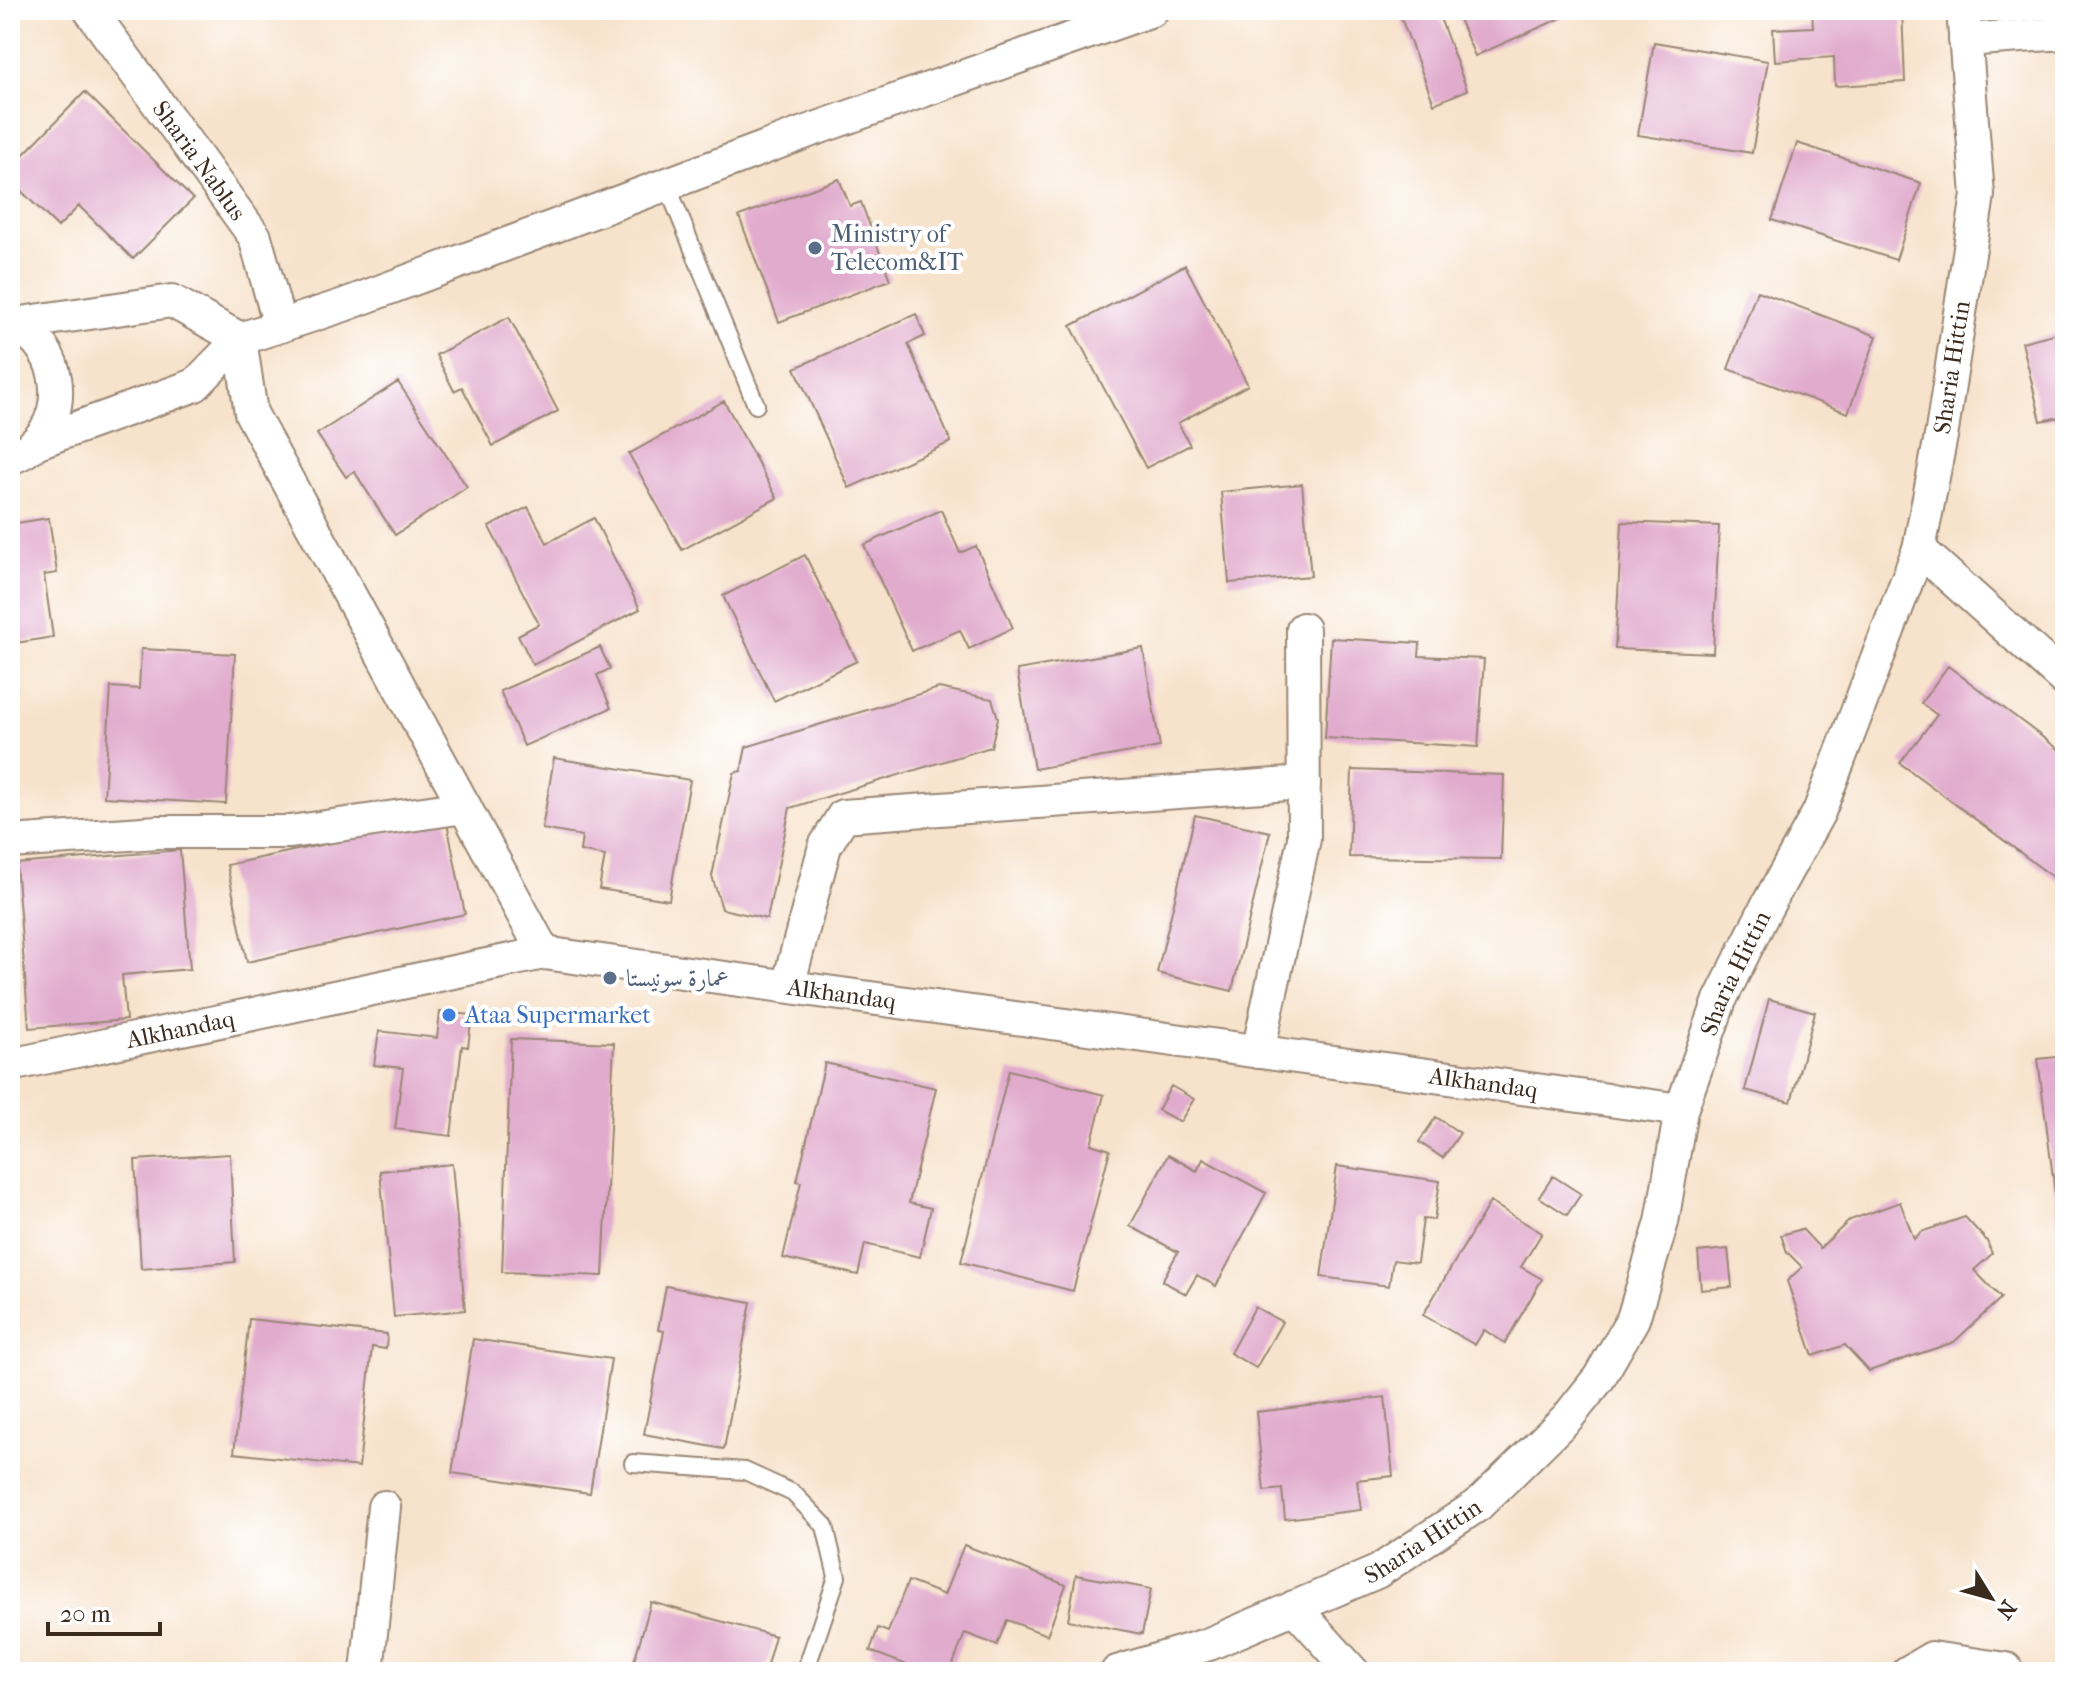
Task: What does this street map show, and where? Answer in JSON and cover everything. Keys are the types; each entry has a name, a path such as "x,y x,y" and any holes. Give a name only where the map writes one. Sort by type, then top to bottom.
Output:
{"street":[{"name":"Sharia Nablus","path":"90,10 255,237 280,326"},
{"path":"23,451 195,385 240,339 344,305 1152,10"},
{"path":"1964,25 2065,33"},
{"name":"Sharia Hittin","path":"1117,1672 1209,1644 1377,1572 1478,1505 1568,1417 1599,1378 1633,1319 1662,1222 1681,1110 1720,1000 1819,812 1919,549 1942,431 1978,195 1964,25"},
{"path":"12,324 172,301 240,339"},
{"path":"12,324 34,337 48,355 56,376 57,401 50,424 23,451"},
{"path":"240,339 251,413 544,953"},
{"path":"1919,549 2065,680"},
{"path":"1258,1052 1304,839 1303,629"},
{"path":"788,986 825,846 843,816 1304,783"},
{"path":"10,842 158,832 290,832 465,807"},
{"name":"Alkhandaq","path":"10,1065 544,953 1681,1110"},
{"path":"367,1672 384,1507"},
{"path":"1294,1607 1353,1672"},
{"path":"1908,1672 1932,1658 2006,1669 2007,1672"}],"lane":[{"path":"667,185 756,405"},
{"path":"633,1463 745,1471 793,1493 825,1526 837,1577 805,1672"}],"building":[{"path":"1398,10 1437,10 1467,90 1434,104"},
{"path":"1455,10 1579,10 1475,56"},
{"path":"1812,10 1902,10 1905,82 1835,86 1834,57 1775,61 1773,29 1813,27"},
{"path":"1654,42 1768,61 1752,153 1638,135"},
{"path":"85,92 193,199 133,259 79,206 58,227 10,180 10,168"},
{"path":"1797,143 1921,183 1896,260 1772,220"},
{"name":"Ministry of Telecom&IT","path":"839,179 850,206 861,202 890,280 779,322 739,216"},
{"path":"1185,265 1248,385 1178,423 1190,445 1146,468 1071,326"},
{"path":"1757,291 1877,336 1848,413 1728,369"},
{"path":"916,314 925,336 908,344 951,442 849,488 795,368"},
{"path":"509,317 558,411 493,446 462,387 454,391 436,355"},
{"path":"2065,331 2065,416 2041,421 2022,342"},
{"path":"398,382 467,487 395,535 354,471 346,477 317,434"},
{"path":"724,401 777,498 682,550 629,454"},
{"path":"1302,484 1311,576 1229,583 1221,492"},
{"path":"528,507 547,543 594,518 640,609 533,665 518,635 539,624 489,527"},
{"path":"941,510 960,553 976,546 1013,628 969,649 960,630 912,651 864,545"},
{"path":"49,518 57,573 44,575 53,637 10,644 10,524"},
{"path":"1622,522 1719,526 1713,653 1615,649"},
{"path":"805,555 857,661 774,701 723,596"},
{"path":"1331,638 1420,643 1419,656 1484,659 1478,747 1325,738"},
{"path":"600,647 610,669 597,675 611,708 524,746 500,691"},
{"path":"1143,648 1160,747 1034,769 1017,670"},
{"path":"141,649 235,654 226,804 104,797 111,687 139,689"},
{"path":"1948,666 2065,754 2065,886 1900,763 1937,715 1921,703"},
{"path":"939,688 992,699 998,718 991,747 790,808 767,919 722,909 712,876 734,773 741,771 746,747"},
{"path":"554,758 690,780 669,900 599,889 605,856 580,851 582,836 542,829"},
{"path":"1352,770 1504,775 1501,859 1349,857"},
{"path":"1195,815 1270,832 1232,991 1157,973"},
{"path":"446,818 465,914 247,962 227,865"},
{"path":"180,850 190,969 122,975 126,1020 29,1028 16,864"},
{"path":"1769,999 1815,1012 1791,1102 1745,1090"},
{"path":"440,1012 472,1015 468,1047 462,1046 451,1136 395,1129 403,1068 374,1065 379,1031 437,1038"},
{"path":"511,1039 614,1043 603,1276 502,1272"},
{"path":"2065,1056 2065,1256 2063,1257 2038,1059"},
{"path":"825,1063 936,1088 909,1203 931,1208 920,1257 865,1244 858,1275 783,1258 801,1182 797,1181"},
{"path":"1009,1070 1104,1095 1091,1144 1110,1150 1073,1291 961,1262"},
{"path":"1171,1086 1194,1099 1180,1122 1158,1110"},
{"path":"1436,1117 1460,1133 1443,1158 1419,1142"},
{"path":"230,1154 235,1262 141,1269 135,1160"},
{"path":"1168,1155 1197,1171 1203,1159 1266,1193 1216,1286 1197,1275 1186,1294 1162,1281 1178,1252 1130,1226"},
{"path":"452,1164 465,1310 394,1317 380,1171"},
{"path":"1337,1166 1440,1181 1434,1220 1423,1219 1417,1263 1393,1260 1389,1286 1321,1277"},
{"path":"1553,1176 1581,1194 1567,1215 1539,1197"},
{"path":"1490,1202 1542,1233 1521,1267 1542,1279 1505,1343 1484,1330 1475,1345 1423,1315"},
{"path":"1900,1202 1914,1239 1921,1232 1965,1217 1987,1241 1992,1254 1974,1270 2001,1298 1954,1342 1869,1371 1845,1345 1813,1356 1787,1281 1802,1267 1787,1252 1781,1235 1802,1229 1820,1248 1850,1220"},
{"path":"1728,1249 1732,1287 1701,1290 1698,1252"},
{"path":"666,1286 751,1302 724,1449 644,1434 664,1331 658,1330"},
{"path":"1255,1307 1282,1322 1256,1368 1230,1353"},
{"path":"249,1319 387,1334 386,1349 372,1347 359,1467 234,1453"},
{"path":"473,1339 611,1359 590,1493 452,1473"},
{"path":"1385,1397 1393,1476 1357,1480 1361,1510 1285,1519 1282,1489 1264,1491 1256,1412"},
{"path":"964,1545 1066,1585 1047,1635 1007,1620 997,1645 965,1633 950,1672 925,1672 870,1651 878,1628 888,1632 908,1581 944,1595"},
{"path":"1076,1575 1151,1589 1142,1634 1068,1620"},
{"path":"651,1602 775,1636 765,1672 631,1672"},
{"path":"254,1666 313,1670 313,1672 239,1672"}],"place":[{"name":"Ministry of Telecom&IT","path":"815,248"},
{"name":"عمارة سونيستا","path":"610,978"},
{"name":"Ataa Supermarket","path":"449,1015"}]}
